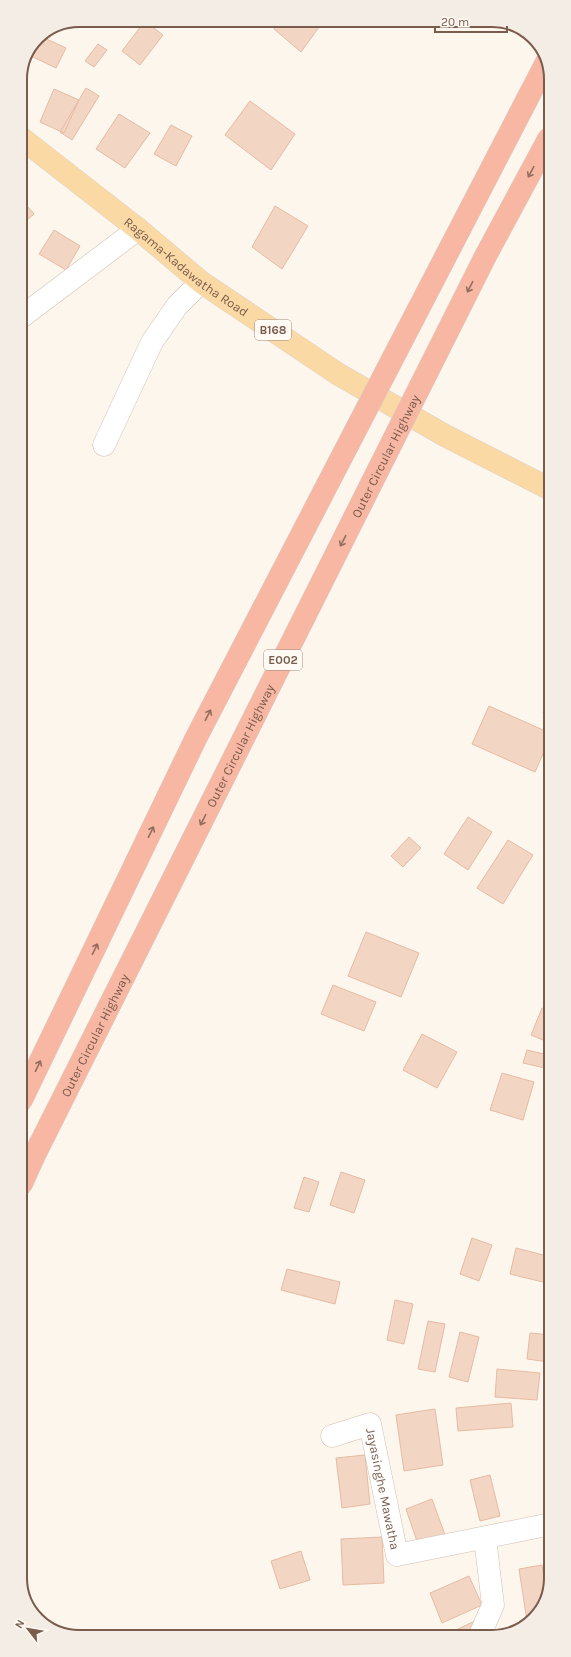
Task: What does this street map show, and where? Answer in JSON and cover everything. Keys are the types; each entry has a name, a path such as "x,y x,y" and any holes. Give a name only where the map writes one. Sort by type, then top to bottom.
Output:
{"highway":[{"path":"27,1089 196,738 543,69"},
{"name":"Outer Circular Highway","path":"27,1173 35,1154 481,264 544,147"}],"main road":[{"name":"Ragama-Kadawatha Road","path":"27,142 138,229 201,282 338,374 444,435 544,486"}],"street":[{"path":"27,313 138,229"},
{"path":"104,445 152,342 177,306 201,282"},
{"name":"Jayasinghe Mawatha","path":"332,1436 370,1424 397,1555 544,1525"},
{"path":"482,1630 493,1605 485,1538"}],"building":[{"path":"140,27 153,27 163,35 140,65 122,51"},
{"path":"275,27 319,27 301,52 274,29"},
{"path":"46,39 66,48 56,68 32,57 42,42"},
{"path":"98,44 107,50 94,67 85,61"},
{"path":"86,88 99,96 72,140 60,132"},
{"path":"54,89 79,100 64,133 40,122"},
{"path":"250,101 295,134 271,170 225,135"},
{"path":"119,114 150,133 125,168 96,149"},
{"path":"171,125 192,136 176,166 154,154"},
{"path":"27,206 34,214 27,220"},
{"path":"275,206 308,226 282,269 252,247"},
{"path":"54,230 80,246 66,270 39,254"},
{"path":"489,706 544,730 544,752 535,772 472,744"},
{"path":"468,817 492,832 468,870 444,854"},
{"path":"409,837 421,848 403,867 391,856"},
{"path":"508,840 533,855 503,904 477,888"},
{"path":"366,932 419,953 401,997 348,976"},
{"path":"333,985 376,1002 364,1031 321,1014"},
{"path":"542,1008 544,1009 544,1040 531,1035"},
{"path":"422,1034 457,1052 437,1088 403,1070"},
{"path":"527,1050 544,1054 544,1068 523,1063"},
{"path":"502,1073 534,1082 523,1120 490,1110"},
{"path":"341,1172 365,1180 354,1213 330,1205"},
{"path":"304,1177 319,1182 309,1212 294,1208"},
{"path":"472,1238 492,1245 479,1281 460,1274"},
{"path":"516,1248 544,1255 544,1282 510,1274"},
{"path":"287,1269 340,1282 335,1304 281,1290"},
{"path":"395,1300 413,1304 404,1344 387,1340"},
{"path":"428,1321 445,1324 435,1372 418,1369"},
{"path":"460,1332 479,1337 468,1382 449,1377"},
{"path":"530,1333 544,1334 544,1361 527,1359"},
{"path":"497,1369 540,1373 537,1400 495,1397"},
{"path":"511,1403 513,1427 458,1431 456,1408"},
{"path":"435,1409 443,1465 404,1471 396,1415"},
{"path":"365,1455 370,1504 342,1508 336,1458"},
{"path":"490,1475 500,1516 480,1521 470,1480"},
{"path":"432,1499 448,1543 421,1553 406,1509"},
{"path":"382,1537 384,1583 343,1585 341,1539"},
{"path":"301,1551 310,1580 280,1589 271,1561"},
{"path":"542,1565 544,1579 541,1595 539,1601 526,1617 519,1569"},
{"path":"469,1576 482,1605 442,1623 430,1593"},
{"path":"485,1616 485,1630 456,1630"}]}
